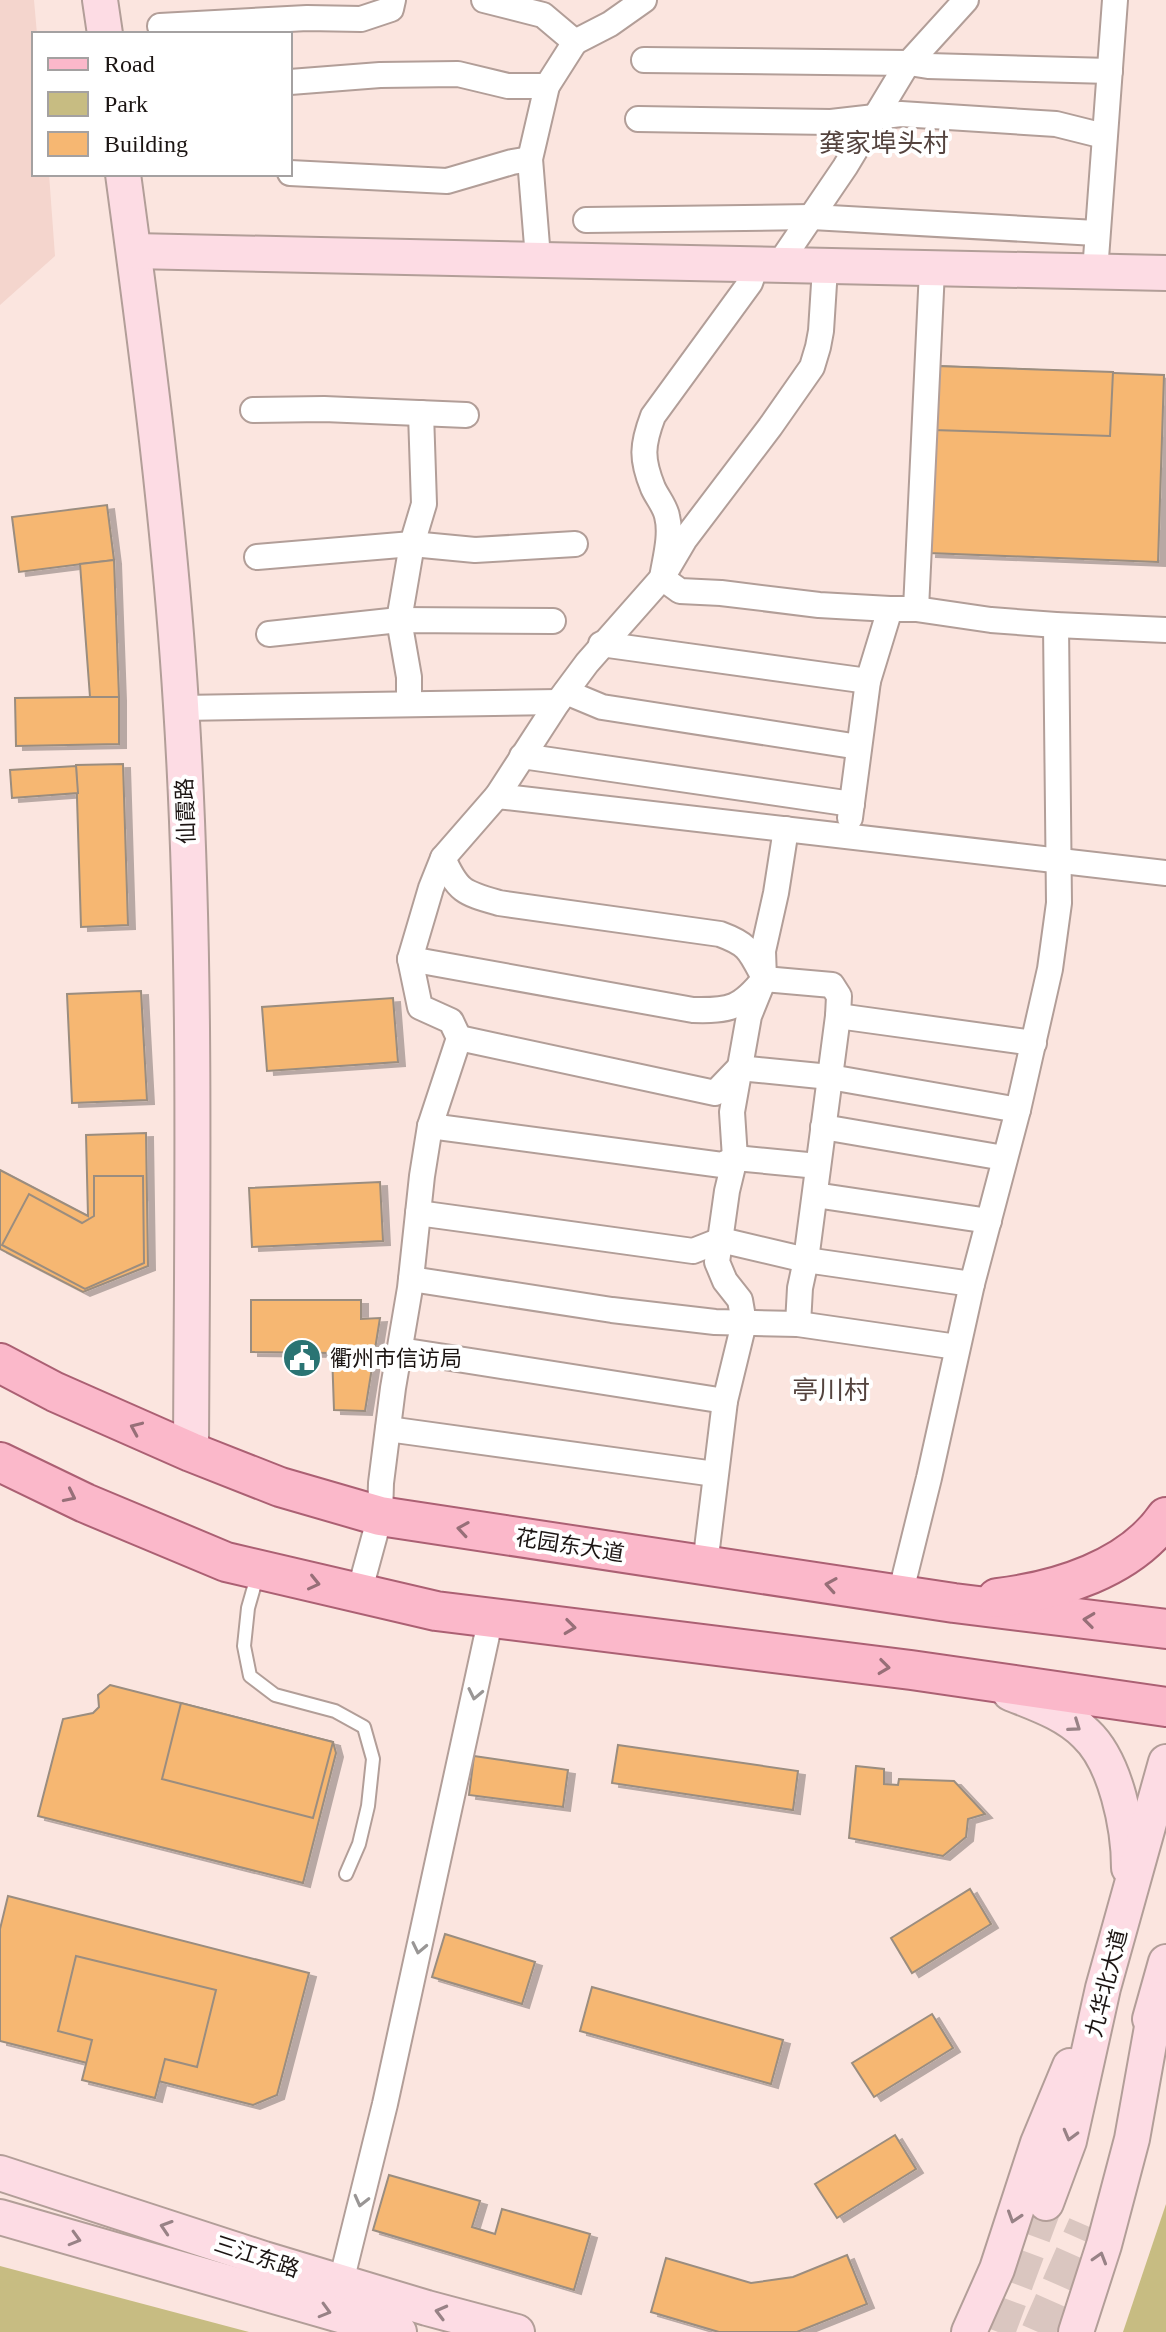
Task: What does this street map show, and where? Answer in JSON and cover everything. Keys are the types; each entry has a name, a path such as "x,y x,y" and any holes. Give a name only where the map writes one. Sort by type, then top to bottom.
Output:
{"main road":[{"path":"100,0 105,32"},
{"name":"仙霞路","path":"123,176 169,540 181,708 193,1012 191,1452"},
{"path":"134,251 1166,273"},
{"name":"花园东大道","path":"0,1363 55,1392 191,1452 280,1487 380,1516 954,1603 1166,1629"},
{"path":"0,1462 85,1503 226,1562 436,1611 911,1670 1166,1707"},
{"path":"954,1603 1040,1590 1100,1570 1130,1552 1166,1517"},
{"path":"979,1682 1053,1710 1087,1734 1105,1758 1124,1820 1129,1855 1128,1899"},
{"name":"九华北大道","path":"1046,2203 1069,2141 1103,1988 1166,1762"},
{"path":"1076,2332 1104,2245 1132,2139 1166,1962"},
{"path":"969,2332 997,2269 1038,2143 1103,1988"},
{"path":"1085,2225 1157,1999"},
{"name":"三江东路","path":"0,2173 341,2282 517,2332"},
{"name":"三江东路","path":"0,2217 399,2332"}],"street":[{"path":"160,26 307,18 361,19 391,9 393,0"},
{"path":"484,0 543,15 575,42"},
{"path":"538,258 530,159 547,86 575,42 610,24 644,0"},
{"path":"662,578 668,534 667,516 653,488 643,447 653,416 750,283 812,217 909,63 966,0"},
{"path":"1095,272 1115,0"},
{"path":"644,60 909,63 1110,71"},
{"path":"292,82 380,75 458,74 508,86 547,86"},
{"path":"638,119 831,122 901,114 1056,124 1104,136"},
{"path":"292,173 447,181 530,159"},
{"path":"586,220 812,217 1096,233"},
{"path":"359,1593 380,1516 381,1483 430,1126 459,1038 451,1021 420,1007 410,959 431,888 443,858 497,796 601,644 662,578 685,539 812,367 821,331 825,268"},
{"path":"916,609 932,270"},
{"path":"253,410 324,409 466,415"},
{"path":"409,704 409,677 399,620 412,544 424,504 421,413"},
{"path":"257,557 412,544 475,550 575,544"},
{"path":"662,578 680,591 819,605 916,609 991,620 1166,630"},
{"path":"848,836 868,681 890,609"},
{"path":"269,634 399,620 553,621"},
{"path":"900,1595 972,1284 1018,1110 1050,969 1059,903 1056,625"},
{"path":"601,644 868,681"},
{"path":"181,708 409,704 562,697 602,707 859,747"},
{"path":"522,756 852,804"},
{"path":"497,796 1166,873"},
{"path":"705,1565 725,1401 744,1323 740,1300 725,1281 717,1262 735,1158 732,1112 749,1016 764,979 763,951 786,829"},
{"path":"443,858 453,880 467,894 499,903 720,934 750,950 764,979"},
{"path":"410,959 693,1010 716,1010 743,1003 764,979"},
{"path":"764,979 832,985 839,996 815,1195 800,1288 798,1324"},
{"path":"838,1016 1034,1043"},
{"path":"459,1038 715,1093 739,1068"},
{"path":"739,1068 830,1077 1018,1110"},
{"path":"430,1126 722,1165 735,1158 818,1166"},
{"path":"823,1127 1004,1158"},
{"path":"815,1195 989,1221"},
{"path":"418,1213 693,1251 721,1240 806,1260 972,1284"},
{"path":"411,1279 612,1310 715,1322 798,1324 957,1347"},
{"path":"400,1350 725,1401"},
{"path":"388,1429 715,1474"},
{"path":"341,2282 385,2104 491,1617"}],"lane":[{"path":"259,1570 248,1608 244,1646 250,1676 275,1695 335,1711 364,1727 373,1759 368,1806 359,1844 346,1874"}],"shaded area":[{"path":"0,0 34,0 37,32 32,32 32,176 49,176 55,256 0,305"}],"green space":[{"path":"1166,2204 1166,2332 1123,2332"},
{"path":"0,2266 249,2332 0,2332"}],"building":[{"path":"936,366 1164,375 1158,562 929,553"},
{"path":"936,366 1113,372 1110,436 934,430"},
{"path":"107,505 114,560 19,572 12,517"},
{"path":"114,560 119,697 90,697 80,564"},
{"path":"119,697 119,744 16,746 15,698"},
{"path":"123,764 128,925 81,927 76,765"},
{"path":"76,766 78,793 12,798 10,770"},
{"path":"141,991 147,1100 72,1103 67,994"},
{"path":"393,998 398,1062 267,1071 262,1007"},
{"path":"146,1133 148,1266 83,1292 0,1249 0,1170 88,1216 86,1135"},
{"path":"94,1176 143,1176 144,1263 85,1289 2,1245 29,1194 82,1223 94,1216"},
{"path":"380,1182 383,1241 252,1247 249,1188"},
{"path":"251,1300 361,1300 361,1319 380,1318 365,1411 334,1410 332,1353 251,1352"},
{"path":"110,1685 333,1742 336,1753 303,1883 38,1816 63,1719 93,1713 99,1707 98,1695"},
{"path":"181,1703 333,1742 313,1818 162,1779"},
{"path":"618,1745 798,1771 793,1810 612,1783"},
{"path":"474,1756 568,1770 563,1807 469,1795"},
{"path":"856,1766 884,1769 884,1784 898,1785 899,1779 954,1781 985,1814 968,1819 966,1837 943,1856 849,1838"},
{"path":"970,1889 991,1924 912,1973 891,1938"},
{"path":"8,1896 309,1973 277,2095 253,2105 0,2041 0,1929"},
{"path":"445,1934 535,1962 522,2004 432,1977"},
{"path":"76,1956 216,1990 197,2067 165,2059 155,2098 82,2080 92,2040 58,2031"},
{"path":"592,1987 783,2040 771,2084 580,2031"},
{"path":"932,2014 953,2048 874,2097 852,2063"},
{"path":"895,2135 916,2169 837,2218 815,2184"},
{"path":"389,2175 480,2201 472,2227 495,2234 502,2209 590,2234 574,2290 373,2230"},
{"path":"847,2255 867,2304 797,2332 719,2332 651,2312 666,2258 751,2283 793,2277"}],"tunnel":[{"path":"998,2332 1046,2203"},
{"path":"1038,2332 1085,2225"}],"place":[{"name":"衢州市信访局","path":"302,1358"}],"district":[{"name":"龚家埠头村","path":"884,143"},
{"name":"亭川村","path":"831,1390"}]}
